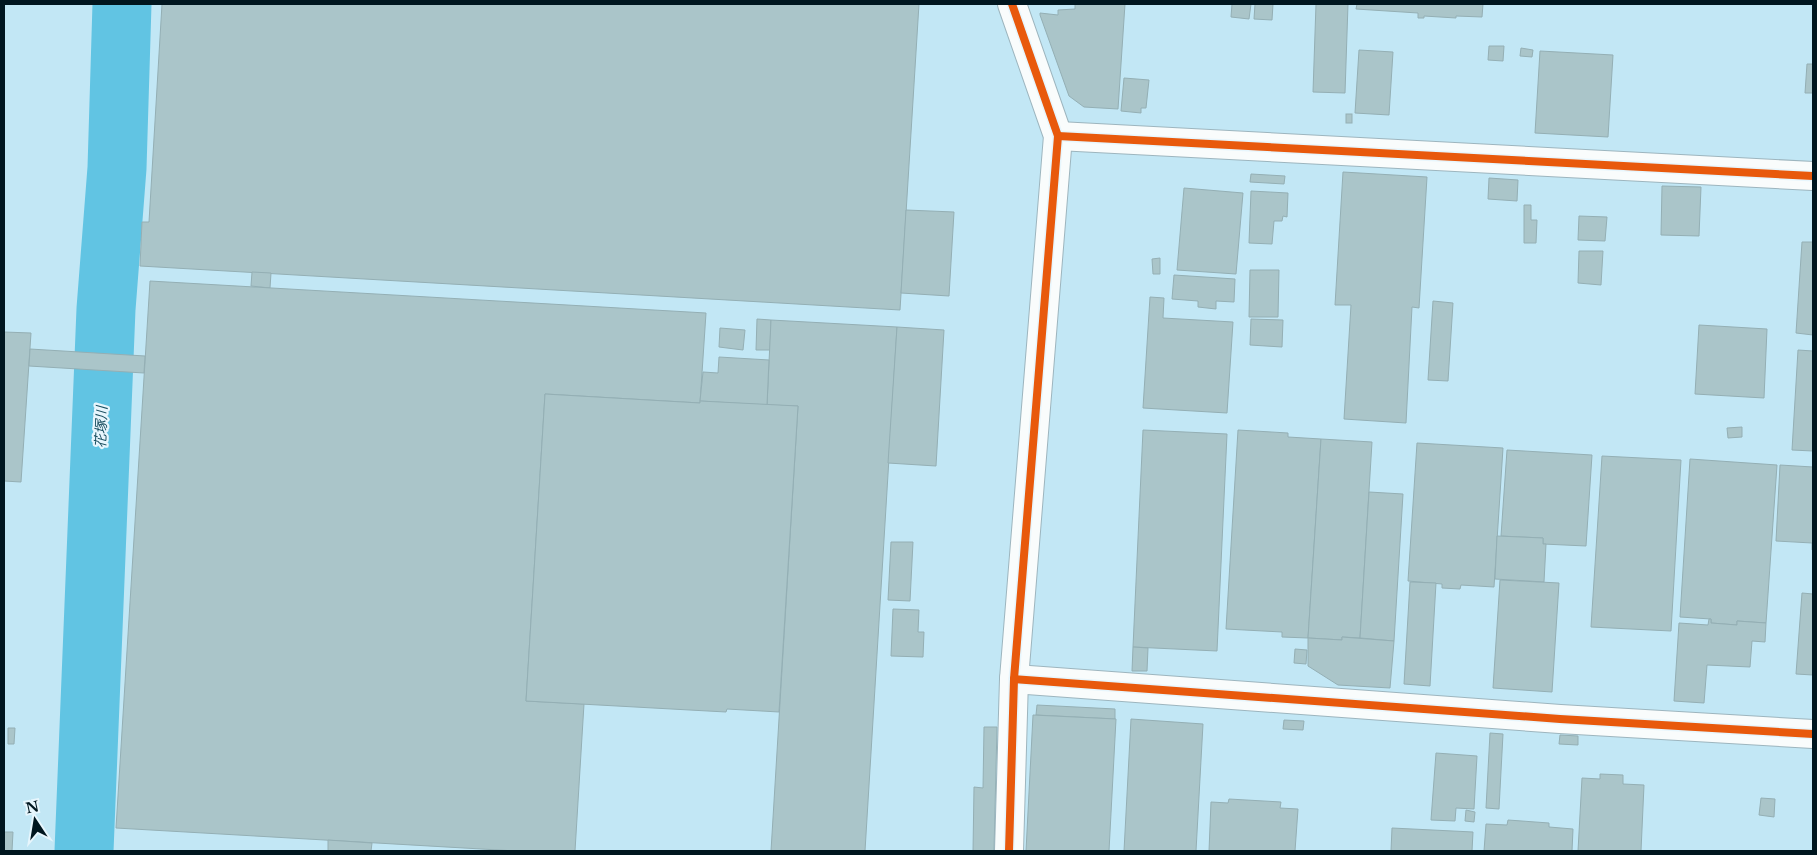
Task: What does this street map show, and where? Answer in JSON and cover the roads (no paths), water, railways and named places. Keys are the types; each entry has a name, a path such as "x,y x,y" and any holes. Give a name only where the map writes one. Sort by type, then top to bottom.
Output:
{"street":[{"path":"1009,851 1014,679 1058,136 1012,4"},
{"path":"1058,136 1813,176"},
{"path":"1014,679 1550,718 1813,734"}],"waterway":[{"name":"花塚川","path":"84,851 106,309 117,168 122,4"}]}
